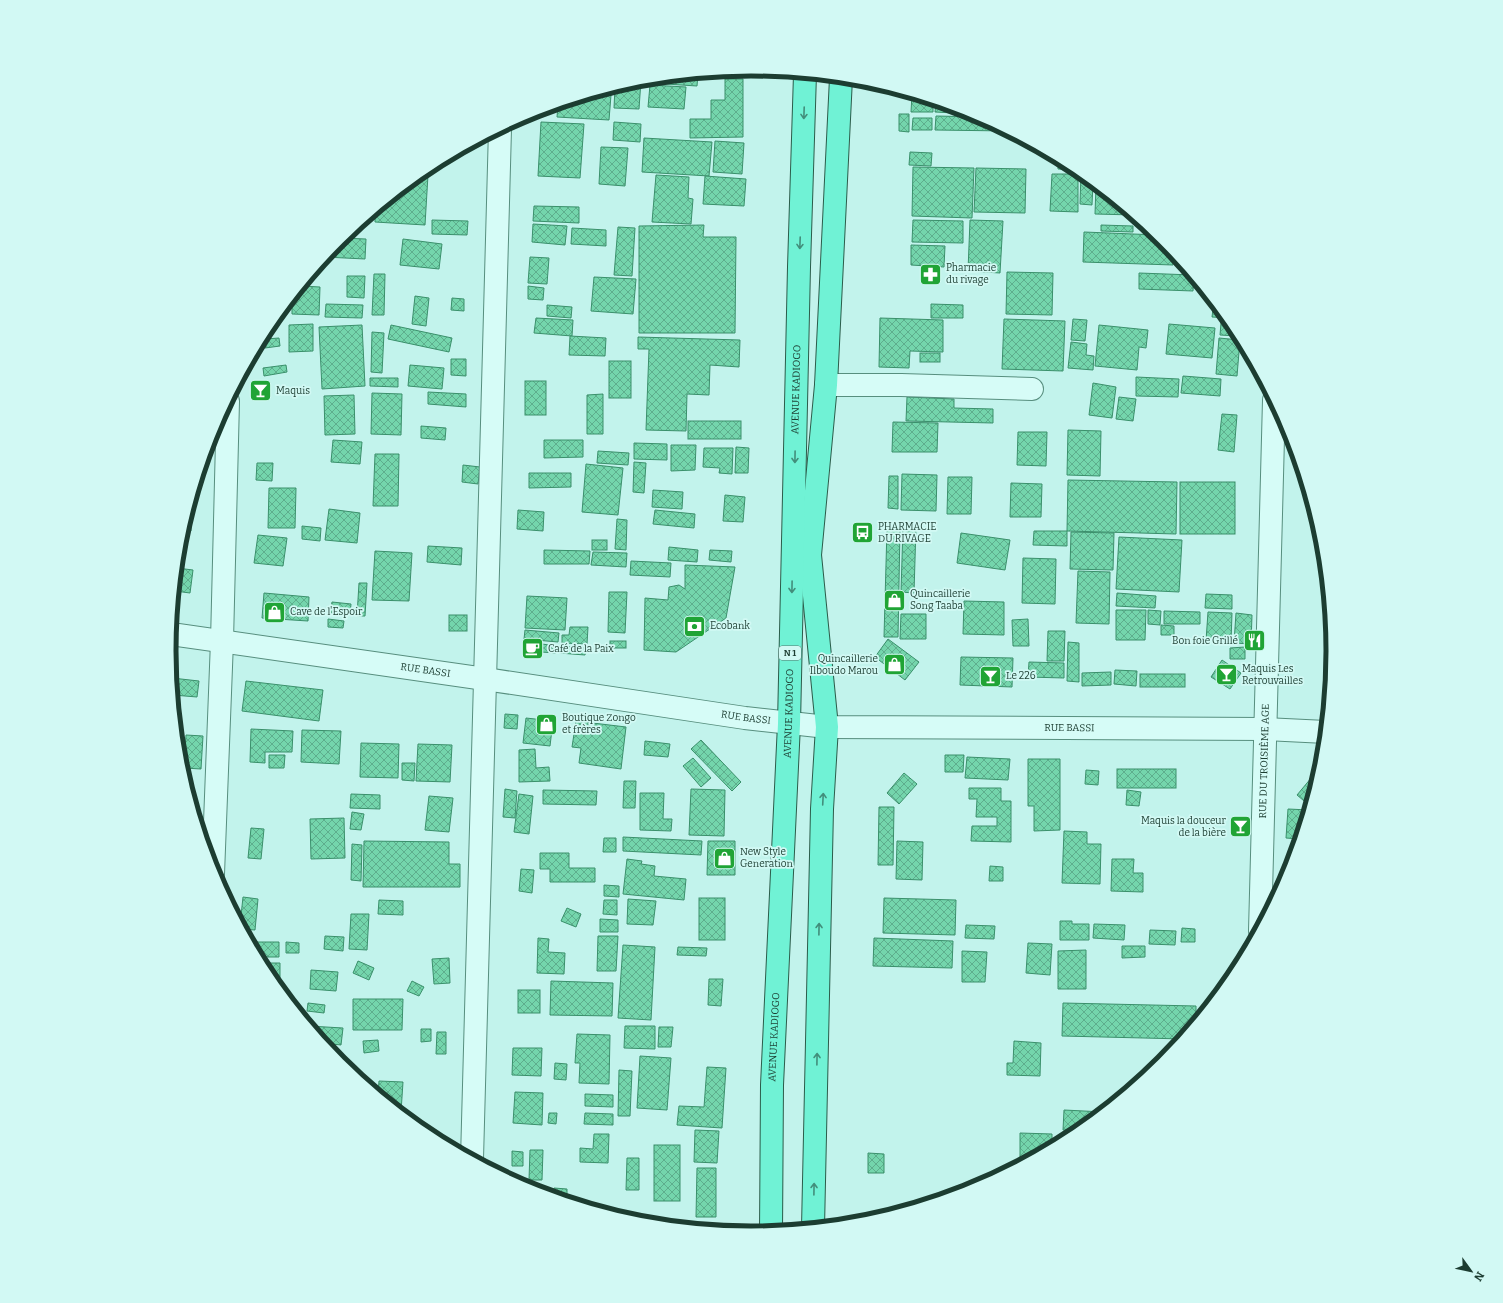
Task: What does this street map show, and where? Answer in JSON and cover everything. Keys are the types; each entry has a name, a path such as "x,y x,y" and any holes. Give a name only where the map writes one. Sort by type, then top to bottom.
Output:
{"highway":[{"name":"AVENUE KADIOGO","path":"771,1226 772,1085 789,724 805,79"},
{"path":"813,1223 822,809 826,727 810,555 826,385 841,83"}],"street":[{"path":"472,1154 500,134"},
{"path":"826,385 901,385 1032,389"},
{"name":"RUE DU TROISIÈME AGE","path":"1260,920 1274,410"},
{"path":"214,855 222,641 228,414"},
{"name":"RUE BASSI","path":"176,635 485,678 789,724 826,727 1265,729 1321,732"}],"building":[{"path":"698,79 697,86 660,84"},
{"path":"725,79 743,79 743,137 690,138 690,119 711,119 711,100 725,100"},
{"path":"650,85 686,87 684,109 648,107"},
{"path":"641,87 639,109 614,108 615,93"},
{"path":"611,95 609,120 557,117 558,110 603,96"},
{"path":"912,100 933,106 933,112 911,112"},
{"path":"936,107 952,113 935,112"},
{"path":"899,114 909,114 909,132 899,131"},
{"path":"936,116 963,117 997,131 935,130"},
{"path":"913,118 932,118 932,130 912,130"},
{"path":"541,122 584,124 580,178 538,176"},
{"path":"614,122 641,124 640,142 613,140"},
{"path":"644,138 712,142 709,176 642,172"},
{"path":"715,141 744,143 742,174 713,172"},
{"path":"601,147 628,148 625,186 599,184"},
{"path":"910,152 932,153 931,166 909,165"},
{"path":"1058,165 1065,169 1058,169"},
{"path":"913,167 974,168 972,218 912,216"},
{"path":"976,168 1026,169 1025,213 974,212"},
{"path":"1052,174 1072,174 1078,178 1078,212 1050,211"},
{"path":"656,175 689,177 688,198 693,199 691,224 652,222"},
{"path":"428,176 425,225 375,222 375,217 401,195"},
{"path":"705,176 746,179 744,206 703,204"},
{"path":"1081,180 1093,188 1092,205 1080,204"},
{"path":"1096,191 1126,215 1095,214"},
{"path":"534,206 579,207 579,223 533,221"},
{"path":"432,220 468,221 467,235 432,234"},
{"path":"913,220 963,221 963,243 912,242"},
{"path":"970,220 1003,221 1000,273 968,271"},
{"path":"533,224 567,226 565,245 532,242"},
{"path":"704,225 703,237 736,237 735,333 639,333 639,226"},
{"path":"1101,225 1133,226 1133,232 1101,231"},
{"path":"618,227 635,228 632,276 614,275"},
{"path":"572,228 606,230 606,246 571,244"},
{"path":"1084,232 1147,235 1173,261 1173,265 1083,262"},
{"path":"352,238 366,239 365,259 333,257"},
{"path":"403,239 442,244 439,269 400,265"},
{"path":"911,245 945,246 944,267 911,265"},
{"path":"530,257 549,258 547,284 528,283"},
{"path":"1007,272 1053,273 1052,315 1006,314"},
{"path":"1139,273 1186,275 1194,284 1193,291 1139,289"},
{"path":"374,274 385,274 384,315 372,315"},
{"path":"347,276 365,276 364,298 347,297"},
{"path":"594,277 636,279 633,314 591,311"},
{"path":"307,286 320,287 319,315 292,314 292,305"},
{"path":"528,286 544,288 543,300 528,299"},
{"path":"415,296 429,298 426,326 412,324"},
{"path":"452,298 464,299 464,311 451,310"},
{"path":"326,304 363,305 362,318 325,317"},
{"path":"931,304 963,305 963,318 931,318"},
{"path":"547,305 572,307 571,318 547,316"},
{"path":"1213,308 1220,317 1212,317"},
{"path":"536,318 573,320 572,336 534,333"},
{"path":"880,318 943,320 943,352 910,351 909,368 879,367"},
{"path":"1004,319 1065,321 1063,371 1002,369"},
{"path":"1073,319 1087,320 1085,341 1071,340"},
{"path":"1221,323 1224,323 1232,336 1220,335"},
{"path":"313,324 313,351 289,352 289,325"},
{"path":"1169,324 1215,328 1212,358 1166,354"},
{"path":"362,325 365,386 322,389 319,327"},
{"path":"391,325 452,338 449,352 388,339"},
{"path":"1099,325 1148,330 1146,348 1139,347 1137,370 1095,366"},
{"path":"372,332 384,333 382,373 371,372"},
{"path":"570,336 606,338 605,356 569,355"},
{"path":"638,337 740,340 739,367 710,365 709,395 687,394 686,431 646,430 649,349 638,349"},
{"path":"279,338 280,346 265,348 265,345 269,339"},
{"path":"1219,338 1235,339 1239,347 1237,376 1216,374"},
{"path":"1071,342 1087,344 1086,355 1094,356 1093,370 1068,368"},
{"path":"920,353 940,353 940,362 920,362"},
{"path":"451,359 466,359 466,376 451,375"},
{"path":"609,361 631,361 631,398 609,398"},
{"path":"286,365 287,372 264,376 263,368"},
{"path":"410,365 444,368 442,389 408,386"},
{"path":"1183,376 1221,379 1220,396 1181,393"},
{"path":"1136,377 1179,379 1178,397 1136,396"},
{"path":"370,378 398,378 398,387 370,386"},
{"path":"525,381 546,381 546,415 525,415"},
{"path":"1093,383 1116,387 1112,418 1089,415"},
{"path":"428,392 466,394 466,407 428,404"},
{"path":"372,393 402,394 401,435 371,434"},
{"path":"603,394 603,434 587,434 587,395"},
{"path":"354,395 355,434 325,435 324,396"},
{"path":"907,397 954,399 954,408 993,409 993,423 906,421"},
{"path":"1119,397 1136,399 1133,421 1116,419"},
{"path":"1222,414 1237,415 1234,452 1218,450"},
{"path":"688,421 741,421 741,439 688,439"},
{"path":"893,422 938,423 937,452 892,452"},
{"path":"421,426 446,428 445,440 421,438"},
{"path":"1068,430 1101,431 1100,476 1067,475"},
{"path":"1018,432 1047,432 1046,466 1017,465"},
{"path":"333,440 362,442 360,464 331,462"},
{"path":"544,440 583,440 583,457 544,458"},
{"path":"634,443 667,444 667,460 634,459"},
{"path":"671,445 696,445 695,470 671,471"},
{"path":"736,447 749,448 748,473 735,473"},
{"path":"704,448 733,448 732,474 719,473 720,468 703,467"},
{"path":"598,451 629,453 628,465 597,463"},
{"path":"375,454 399,454 398,506 373,506"},
{"path":"634,462 646,463 644,493 633,492"},
{"path":"257,463 273,463 272,481 256,480"},
{"path":"586,464 623,468 618,515 582,512"},
{"path":"463,465 480,467 478,484 462,482"},
{"path":"529,473 571,473 571,487 529,488"},
{"path":"902,474 937,475 936,511 901,510"},
{"path":"889,476 898,476 898,509 888,508"},
{"path":"948,477 972,477 971,514 947,514"},
{"path":"1068,480 1177,482 1176,534 1067,531"},
{"path":"1180,482 1235,482 1235,534 1180,534"},
{"path":"1011,483 1042,484 1041,517 1010,517"},
{"path":"269,488 296,488 295,528 268,528"},
{"path":"653,490 683,492 682,509 652,507"},
{"path":"725,495 745,497 743,522 723,521"},
{"path":"329,509 360,513 357,543 325,540"},
{"path":"518,510 544,512 543,531 517,529"},
{"path":"655,510 695,514 694,528 653,524"},
{"path":"617,519 627,520 626,550 615,549"},
{"path":"302,526 321,528 320,541 302,539"},
{"path":"903,526 916,526 914,593 901,592"},
{"path":"887,528 900,529 898,637 884,637"},
{"path":"1034,531 1067,531 1067,546 1033,545"},
{"path":"1071,532 1114,533 1113,570 1070,569"},
{"path":"961,533 1010,540 1005,570 957,563"},
{"path":"258,535 287,538 283,566 254,563"},
{"path":"1119,537 1182,540 1179,592 1116,589"},
{"path":"592,540 607,540 607,550 592,550"},
{"path":"428,546 462,548 461,565 427,562"},
{"path":"669,547 698,550 697,562 668,560"},
{"path":"544,550 590,551 589,564 544,564"},
{"path":"710,550 732,551 731,562 709,560"},
{"path":"375,551 412,553 409,601 372,600"},
{"path":"593,552 627,553 626,567 591,565"},
{"path":"1023,558 1056,559 1055,604 1022,603"},
{"path":"631,561 671,563 670,577 630,575"},
{"path":"685,565 735,567 726,618 676,652 644,650 645,598 668,600 669,587 679,585 685,589"},
{"path":"182,569 193,570 190,593 179,592"},
{"path":"1078,571 1110,572 1109,624 1076,623"},
{"path":"359,583 367,583 365,616 357,616"},
{"path":"609,592 627,592 625,633 608,632"},
{"path":"264,593 309,597 308,621 262,618"},
{"path":"1117,593 1156,596 1155,608 1116,606"},
{"path":"1206,594 1232,595 1232,609 1205,608"},
{"path":"527,596 567,598 565,630 525,628"},
{"path":"964,601 1004,602 1004,635 963,634"},
{"path":"332,602 351,604 350,615 330,613"},
{"path":"1116,610 1146,610 1145,640 1116,640"},
{"path":"1148,610 1161,611 1160,625 1148,624"},
{"path":"1164,611 1200,612 1200,624 1164,624"},
{"path":"1208,612 1232,613 1231,642 1206,641"},
{"path":"1236,613 1252,615 1251,644 1234,643"},
{"path":"901,614 926,614 926,639 900,639"},
{"path":"449,615 467,615 467,631 449,631"},
{"path":"328,619 344,621 343,628 328,627"},
{"path":"1028,619 1029,646 1013,646 1012,620"},
{"path":"1161,625 1174,626 1174,635 1161,635"},
{"path":"570,627 588,627 587,644 562,643 562,635 569,635"},
{"path":"525,630 559,633 558,642 524,639"},
{"path":"1048,631 1065,631 1064,661 1047,661"},
{"path":"888,639 919,662 905,680 875,657"},
{"path":"610,641 626,641 626,648 610,648"},
{"path":"1068,642 1079,643 1079,682 1067,681"},
{"path":"526,643 540,644 539,655 526,654"},
{"path":"542,644 556,646 556,653 541,652"},
{"path":"559,646 586,648 585,655 559,653"},
{"path":"1245,647 1245,659 1230,659 1230,648"},
{"path":"961,657 1013,658 1012,687 960,685"},
{"path":"1222,660 1241,673 1230,689 1211,677"},
{"path":"1029,662 1064,663 1064,678 1028,677"},
{"path":"1115,670 1137,671 1136,686 1114,684"},
{"path":"1111,672 1111,685 1082,686 1082,673"},
{"path":"1140,674 1185,674 1185,687 1140,687"},
{"path":"177,679 199,681 197,697 178,695"},
{"path":"246,681 323,690 319,721 242,711"},
{"path":"505,714 518,715 517,729 504,728"},
{"path":"526,718 553,721 550,746 523,743"},
{"path":"576,721 626,727 621,769 579,763 581,748 572,747"},
{"path":"251,729 293,731 292,752 265,752 265,763 250,762"},
{"path":"302,730 341,731 339,764 301,762"},
{"path":"186,735 203,736 201,769 188,768 185,752"},
{"path":"701,740 741,782 732,791 691,749"},
{"path":"645,741 670,744 668,757 644,755"},
{"path":"361,743 399,744 398,778 360,777"},
{"path":"418,744 452,745 450,782 416,781"},
{"path":"535,749 536,768 549,767 550,781 519,782 519,750"},
{"path":"269,755 285,755 284,768 269,768"},
{"path":"945,755 964,755 963,772 945,772"},
{"path":"967,757 1010,759 1008,780 965,778"},
{"path":"693,758 711,778 701,787 683,766"},
{"path":"1028,759 1060,759 1060,830 1034,831 1034,806 1028,806"},
{"path":"402,763 415,763 414,781 402,780"},
{"path":"1117,769 1176,769 1176,788 1117,788"},
{"path":"1086,770 1099,771 1098,785 1085,784"},
{"path":"904,773 917,784 899,804 887,793"},
{"path":"1313,776 1306,803 1297,795"},
{"path":"624,781 636,781 635,808 623,808"},
{"path":"969,788 1001,788 1001,801 1011,801 1011,842 971,841 972,826 997,826 997,817 976,817 977,799 969,799"},
{"path":"505,789 517,791 515,818 503,817"},
{"path":"691,789 725,790 724,836 689,835"},
{"path":"543,790 597,791 596,805 543,804"},
{"path":"1127,790 1141,792 1139,806 1126,805"},
{"path":"640,793 664,793 663,819 672,819 671,831 640,830"},
{"path":"351,794 380,795 380,809 350,808"},
{"path":"519,794 533,796 529,834 514,832"},
{"path":"429,796 453,798 449,832 425,830"},
{"path":"879,807 894,807 893,865 878,865"},
{"path":"1288,809 1304,810 1295,839 1286,838"},
{"path":"352,812 364,814 361,830 350,829"},
{"path":"344,818 345,858 311,859 310,819"},
{"path":"251,828 264,829 261,859 248,858"},
{"path":"1064,831 1087,832 1087,844 1101,844 1100,884 1062,883"},
{"path":"623,837 702,841 701,855 623,851"},
{"path":"604,838 616,838 616,852 603,852"},
{"path":"364,841 449,842 449,864 460,864 460,887 363,887"},
{"path":"708,841 735,841 735,875 707,875"},
{"path":"897,841 923,842 922,880 896,879"},
{"path":"352,844 362,845 361,881 351,880"},
{"path":"540,853 569,853 569,868 595,868 595,882 550,882 550,869 540,869"},
{"path":"627,859 642,861 641,864 655,866 654,876 686,879 684,900 623,894"},
{"path":"1112,859 1134,859 1133,873 1143,873 1143,892 1111,891"},
{"path":"990,866 1003,867 1003,881 989,881"},
{"path":"521,869 534,870 532,893 519,891"},
{"path":"604,885 619,886 619,897 604,896"},
{"path":"243,897 258,899 255,930 248,929 241,917"},
{"path":"699,898 725,898 725,940 699,940"},
{"path":"884,898 956,900 955,935 883,933"},
{"path":"628,899 656,901 653,925 627,924"},
{"path":"379,900 403,901 403,915 378,914"},
{"path":"604,900 617,900 617,915 603,914"},
{"path":"567,908 581,914 576,927 561,921"},
{"path":"351,914 369,914 367,950 349,949"},
{"path":"600,919 618,920 618,932 600,932"},
{"path":"1060,921 1072,921 1072,924 1089,924 1089,940 1060,940"},
{"path":"1094,924 1125,925 1124,940 1093,938"},
{"path":"966,925 995,926 994,939 965,938"},
{"path":"1182,928 1195,929 1195,942 1181,942"},
{"path":"1150,930 1176,931 1175,945 1149,944"},
{"path":"325,936 344,937 343,951 324,949"},
{"path":"598,936 618,936 616,971 597,971"},
{"path":"538,938 549,939 548,952 565,953 564,974 537,973"},
{"path":"874,938 953,941 952,968 873,966"},
{"path":"255,942 279,942 279,957 264,957"},
{"path":"286,942 299,943 299,953 286,953"},
{"path":"1028,943 1052,944 1050,975 1026,973"},
{"path":"623,945 655,947 651,1020 618,1018"},
{"path":"1122,946 1145,946 1145,957 1122,958"},
{"path":"678,947 707,948 706,956 677,955"},
{"path":"1086,950 1086,989 1058,989 1058,951"},
{"path":"962,951 987,952 985,982 962,982"},
{"path":"449,958 450,983 434,984 432,959"},
{"path":"358,961 374,968 369,980 353,973"},
{"path":"268,963 280,963 280,981"},
{"path":"311,970 338,972 336,991 310,989"},
{"path":"709,979 723,979 721,1006 708,1005"},
{"path":"412,981 424,987 419,996 407,991"},
{"path":"551,981 613,983 612,1016 550,1015"},
{"path":"518,990 540,990 540,1013 518,1013"},
{"path":"353,999 403,999 402,1030 353,1030"},
{"path":"308,1003 325,1005 324,1013 307,1011"},
{"path":"1063,1003 1196,1006 1196,1016 1176,1039 1062,1036"},
{"path":"315,1026 343,1028 341,1045 331,1044"},
{"path":"625,1026 655,1026 655,1049 624,1048"},
{"path":"659,1027 673,1027 671,1047 658,1047"},
{"path":"421,1029 431,1029 431,1041 421,1042"},
{"path":"437,1032 446,1032 446,1054 436,1054"},
{"path":"577,1034 610,1035 609,1084 579,1083 580,1063 575,1063"},
{"path":"378,1040 379,1051 364,1053 363,1041"},
{"path":"1014,1041 1041,1043 1040,1076 1007,1075 1007,1063 1013,1063"},
{"path":"513,1048 542,1048 541,1076 512,1075"},
{"path":"640,1056 671,1058 667,1110 637,1108"},
{"path":"555,1063 567,1064 566,1080 554,1079"},
{"path":"707,1067 726,1068 722,1128 677,1125 679,1106 704,1107"},
{"path":"619,1070 632,1071 630,1116 618,1116"},
{"path":"379,1081 403,1082 401,1108 401,1108 378,1089"},
{"path":"515,1092 543,1093 542,1125 513,1123"},
{"path":"585,1094 613,1095 613,1107 585,1106"},
{"path":"1064,1110 1097,1112 1070,1130 1063,1130"},
{"path":"549,1113 557,1113 556,1124 548,1123"},
{"path":"585,1113 613,1114 613,1125 584,1124"},
{"path":"695,1130 719,1131 717,1163 694,1162"},
{"path":"1020,1133 1052,1134 1052,1142 1020,1160"},
{"path":"594,1134 609,1134 608,1163 580,1162 580,1148 593,1149"},
{"path":"654,1145 680,1145 680,1201 654,1201"},
{"path":"530,1150 543,1150 542,1180 529,1180"},
{"path":"512,1151 523,1152 523,1166 512,1166"},
{"path":"868,1153 884,1154 884,1173 868,1173"},
{"path":"627,1158 639,1158 639,1190 626,1190"},
{"path":"697,1168 716,1168 716,1217 696,1217"},
{"path":"554,1188 567,1189 567,1196 554,1191"}],"place":[{"name":"Pharmacie du rivage","path":"931,274"},
{"name":"Maquis","path":"260,391"},
{"name":"PHARMACIE DU RIVAGE","path":"862,533"},
{"name":"Quincaillerie Song Taaba","path":"894,600"},
{"name":"Cave de l'Espoir","path":"275,612"},
{"name":"Ecobank","path":"695,626"},
{"name":"Bon foie Grillé","path":"1254,641"},
{"name":"Café de la Paix","path":"533,649"},
{"name":"Quincaillerie Ilboudo Marou","path":"894,665"},
{"name":"Maquis Les Retrouvailles","path":"1227,675"},
{"name":"Le 226","path":"990,676"},
{"name":"Boutique Zongo et frères","path":"546,724"},
{"name":"Maquis la douceur de la bière","path":"1241,827"},
{"name":"New Style Generation","path":"724,858"}]}
